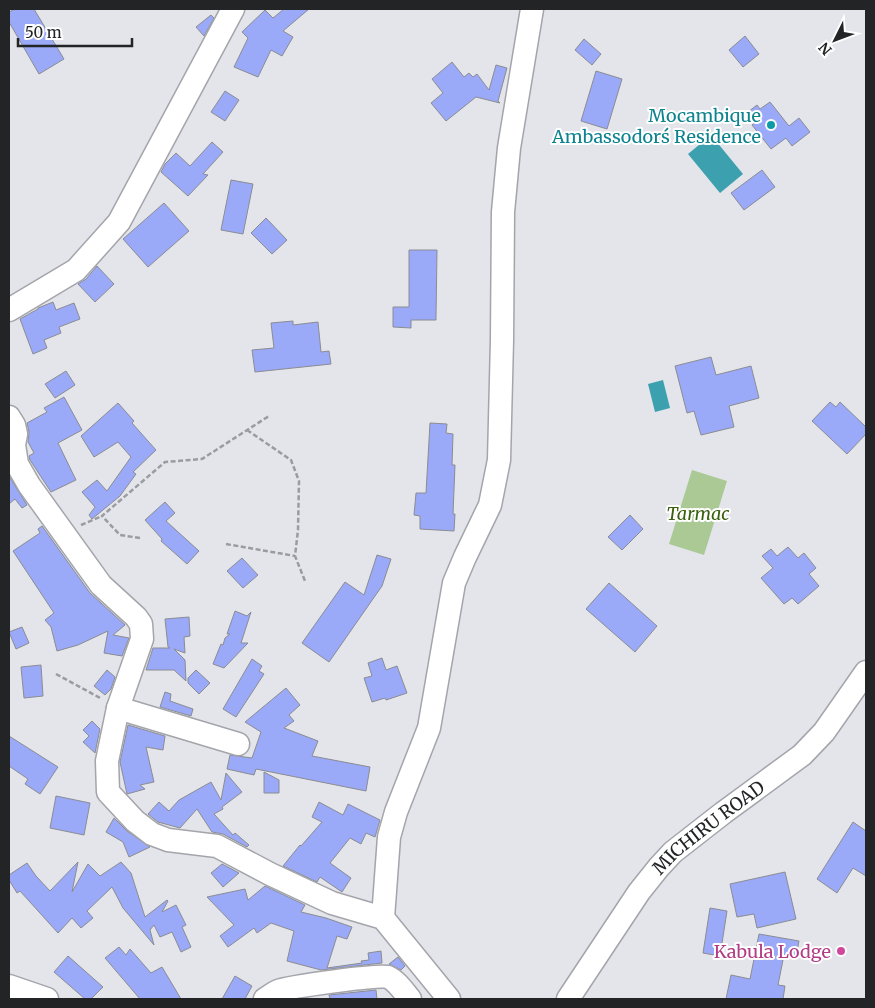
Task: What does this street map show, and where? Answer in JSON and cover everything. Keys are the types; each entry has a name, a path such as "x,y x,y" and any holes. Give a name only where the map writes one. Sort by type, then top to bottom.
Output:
{"street":[{"path":"9,310 76,270 119,222 233,9"},
{"path":"383,918 389,837 396,812 429,728 454,583 490,506 500,460 503,212 509,148 532,9"},
{"path":"9,417 14,425 16,434 14,444 17,464 29,485 101,586 136,617 141,624 142,639 118,708 107,761 108,792 136,821 152,834 168,840 217,846 270,874 332,903 383,918 449,999"},
{"name":"MICHIRU ROAD","path":"568,999 639,892 659,867 673,852 802,755 824,732 866,672"},
{"path":"118,708 238,744"},
{"path":"265,999 278,991 301,985 380,976 388,977 410,999"},
{"path":"9,986 47,999"}],"path":[{"path":"140,538 120,535 102,516 164,462 202,459 269,416"},
{"path":"247,430 291,460 299,481 298,530 295,556 305,581"},
{"path":"226,544 295,556"},
{"path":"56,674 118,708"}],"green space":[{"name":"Tarmac","path":"692,470 727,481 704,555 669,544"}],"water":[{"path":"711,135 743,174 720,193 688,154"},
{"path":"663,380 670,408 655,412 648,384"}],"building":[{"path":"15,9 34,9 64,59 39,74 9,22 9,12"},
{"path":"284,9 309,9 283,31 293,37 282,56 271,50 258,77 234,67 248,38 242,32 265,10 273,18"},
{"path":"211,15 214,18 204,36 196,27"},
{"name":"Mocambique Ambassodorś Residence","path":"745,36 759,54 743,67 729,50"},
{"path":"584,39 601,54 592,65 575,50"},
{"path":"452,62 464,77 469,73 473,77 477,74 489,90 496,65 507,68 498,101 500,103 476,97 446,121 431,103 443,93 432,79"},
{"path":"596,71 622,79 607,129 581,121"},
{"path":"225,91 239,100 225,121 211,112"},
{"name":"Mocambique Ambassodorś Residence","path":"770,102 789,126 799,118 810,132 792,146 786,138 771,149 752,125 756,122 748,112 757,105 760,109"},
{"path":"212,142 223,152 203,174 208,175 188,196 161,172 165,164 176,153 190,166"},
{"name":"Mocambique Ambassodorś Residence","path":"762,170 775,187 744,210 731,193"},
{"path":"231,180 253,184 243,234 221,230"},
{"path":"164,203 189,231 148,267 123,239"},
{"path":"266,218 287,240 272,254 251,233"},
{"path":"409,250 437,250 436,320 411,320 411,328 393,327 393,307 409,307"},
{"path":"97,266 114,284 95,302 78,284 86,279"},
{"path":"53,302 56,310 74,303 80,319 59,327 61,333 44,340 47,348 33,354 20,319 38,308"},
{"path":"293,321 293,325 318,322 321,352 329,351 331,364 255,372 252,350 274,348 271,323"},
{"path":"711,357 716,375 751,366 759,398 729,406 734,427 701,435 694,411 687,413 675,366"},
{"path":"66,371 75,385 55,398 45,384"},
{"path":"64,397 82,430 58,443 76,480 51,492 30,460 29,456 34,453 28,442 29,432 27,423 47,412 44,408"},
{"path":"830,402 836,407 840,402 866,427 866,434 847,454 812,421"},
{"path":"118,403 134,421 132,423 156,450 133,472 136,474 120,496 92,519 89,515 95,507 82,492 97,480 107,491 131,457 118,442 94,457 81,436"},
{"path":"430,423 447,424 446,433 453,434 452,465 455,465 454,531 420,529 420,516 414,515 416,493 426,493"},
{"path":"9,476 27,505 22,508 15,499 9,504"},
{"path":"165,502 175,513 166,521 199,551 187,564 161,541 162,539 145,520"},
{"path":"630,515 643,529 622,550 608,537"},
{"path":"42,526 90,593 125,625 113,635 129,638 122,656 104,653 108,631 78,645 57,651 51,627 45,620 54,613 13,551 40,533 38,529"},
{"path":"788,547 798,558 804,553 816,568 809,574 819,586 798,604 792,598 784,604 761,578 773,568 762,556 771,549 777,556"},
{"path":"377,555 391,559 382,586 329,662 302,643 345,582 364,595"},
{"path":"242,558 258,575 243,588 227,571"},
{"path":"609,583 657,626 635,652 586,609"},
{"path":"235,611 247,616 251,612 241,643 248,643 224,668 213,664 221,644 223,645 225,638 230,634 227,634"},
{"path":"189,617 190,636 184,637 185,653 174,649 185,660 186,681 174,670 146,670 153,648 170,648 168,647 165,619"},
{"path":"22,627 29,643 16,649 9,632"},
{"path":"382,658 386,670 397,666 407,693 386,700 385,698 372,702 364,678 372,676 368,663"},
{"path":"252,659 262,666 259,671 264,674 236,717 223,709"},
{"path":"41,665 43,696 24,698 21,667"},
{"path":"107,670 115,677 111,689 105,695 94,686"},
{"path":"196,670 210,683 199,694 188,683 188,678"},
{"path":"286,688 300,705 289,715 294,721 284,728 318,741 312,756 370,767 366,791 256,769 254,775 227,769 230,755 252,758 261,732 245,722"},
{"path":"165,692 171,694 170,701 193,709 191,716 160,707"},
{"path":"92,721 100,729 95,753 83,742 89,736 83,730"},
{"path":"128,725 165,736 163,750 146,747 154,782 140,785 145,789 127,794 120,762"},
{"path":"9,736 58,767 40,794 25,784 28,779 9,766"},
{"path":"264,772 279,780 279,793 264,793"},
{"path":"226,773 242,792 222,807 223,809 214,814 233,835 235,833 249,845 247,847 223,834 212,832 197,809 180,828 158,822 148,814 159,802 169,811 179,800 211,782 221,800"},
{"path":"56,796 90,803 84,835 50,828"},
{"path":"319,802 343,815 348,804 380,820 375,837 366,833 361,844 350,838 330,863 351,878 342,892 320,877 317,882 283,866 322,822 312,817"},
{"path":"114,818 127,831 150,847 129,857 123,842 106,832"},
{"path":"853,822 866,831 866,876 853,868 837,893 817,879"},
{"path":"78,862 72,892 88,864 100,876 121,862 131,873 145,917 167,900 162,912 176,905 186,925 182,927 191,947 181,952 172,932 160,937 154,925 150,930 154,945 123,908 112,887 87,911 93,918 81,928 72,918 58,933 20,891 17,893 9,880 9,875 27,863 50,891"},
{"path":"222,864 239,873 223,887 211,873"},
{"path":"785,872 796,919 757,928 754,914 737,917 730,884"},
{"path":"265,886 305,905 301,912 352,927 347,939 337,936 327,968 362,963 361,961 369,960 368,953 381,951 382,963 321,970 287,961 294,931 271,923 257,933 254,928 228,947 220,936 234,925 207,897 245,889 248,900"},
{"path":"710,908 727,911 720,956 703,953"},
{"path":"759,934 799,941 796,957 784,955 778,985 785,986 783,999 726,999 731,975 750,979"},
{"path":"119,947 126,955 130,949 151,973 162,967 181,999 140,999 105,958"},
{"path":"68,956 103,987 91,999 85,999 54,972"},
{"path":"398,957 405,966 401,970 389,964"},
{"path":"235,976 252,986 245,999 222,999"},
{"path":"376,990 377,999 330,999 329,995"}],"place":[{"name":"Mocambique Ambassodorś Residence","path":"771,125"},
{"name":"Kabula Lodge","path":"841,951"}]}
